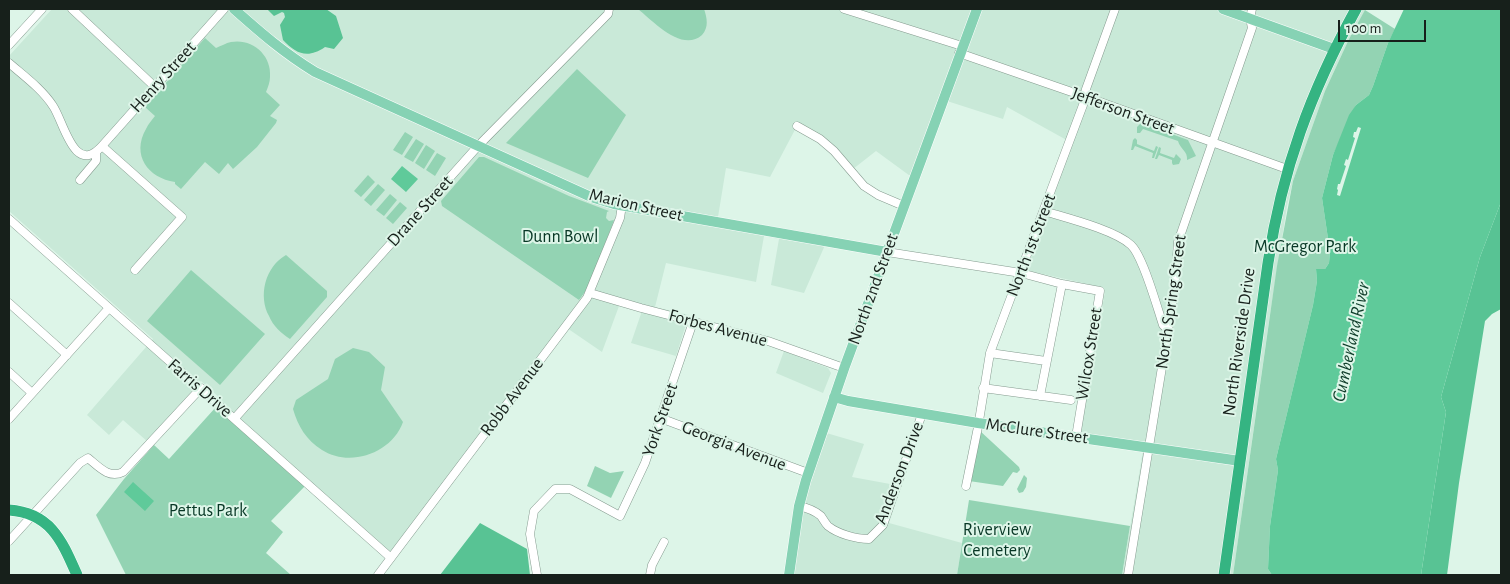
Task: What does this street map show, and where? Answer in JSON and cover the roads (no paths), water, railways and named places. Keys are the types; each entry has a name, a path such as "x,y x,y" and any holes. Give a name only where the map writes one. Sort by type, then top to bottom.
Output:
{"highway":[{"name":"North Riverside Drive","path":"1224,575 1271,245 1287,169 1302,125 1334,49 1356,9"},
{"path":"9,510 33,515 59,537 77,575"}],"main road":[{"name":"Marion Street","path":"234,9 293,59 315,72 591,197 622,205 887,252"},
{"name":"North 2nd Street","path":"789,575 800,506 808,473 844,368 977,9"},
{"path":"1223,9 1251,14 1334,49"},
{"name":"McClure Street","path":"834,396 848,401 978,423 1240,461"}],"street":[{"path":"9,45 42,9"},
{"path":"72,9 154,86"},
{"name":"Henry Street","path":"80,180 96,162 96,152 224,9"},
{"name":"Drane Street","path":"235,418 478,146 608,14 609,9"},
{"name":"Jefferson Street","path":"844,9 1287,169"},
{"name":"North 1st Street","path":"966,486 990,353 1083,105 1084,96 1116,9"},
{"name":"North Spring Street","path":"1128,575 1175,286 1178,242 1252,28 1251,14"},
{"path":"9,63 44,95 54,107 64,133 79,152 90,156 96,152"},
{"path":"797,126 820,139 834,151 864,186 878,195 904,206"},
{"path":"102,146 182,217 135,270"},
{"name":"Robb Avenue","path":"378,575 590,293 620,218 622,205"},
{"path":"1044,211 1109,232 1132,245 1141,259 1163,325 1168,331"},
{"name":"Farris Drive","path":"9,219 391,558"},
{"name":"Marion Street","path":"887,252 1021,273"},
{"name":"Wilcox Street","path":"1021,273 1062,284 1100,291 1076,437"},
{"path":"1040,396 1062,284"},
{"name":"Forbes Avenue","path":"590,293 768,341 844,368"},
{"path":"9,303 67,355"},
{"path":"9,418 108,308"},
{"name":"York Street","path":"537,575 530,534 534,511 555,489 570,489 620,516 645,463 693,322"},
{"path":"990,353 1046,361"},
{"path":"9,372 32,393"},
{"path":"9,540 80,463 88,458 108,474 116,475 123,472 201,388"},
{"path":"984,388 1071,400"},
{"name":"Anderson Drive","path":"800,506 811,509 828,525 838,531 861,539 869,539 883,525 922,414"},
{"name":"Georgia Avenue","path":"660,418 808,473"},
{"path":"650,575 652,565 664,542"}],"water":[{"name":"Cumberland River","path":"1404,9 1501,9 1501,202 1480,257 1441,397 1446,412 1421,575 1272,575 1268,569 1270,526 1278,470 1276,459 1313,305 1317,281 1316,269 1325,269 1329,263 1330,252 1322,198 1333,155 1349,115 1356,105 1369,95 1388,43"},
{"path":"402,166 418,179 406,192 391,179"},
{"path":"133,482 154,501 145,511 124,492"}],"park label":[{"name":"Dunn Bowl","path":"560,237"},
{"name":"McGregor Park","path":"1305,247"},
{"name":"Pettus Park","path":"208,511"},
{"name":"Riverview Cemetery","path":"997,540"}]}
